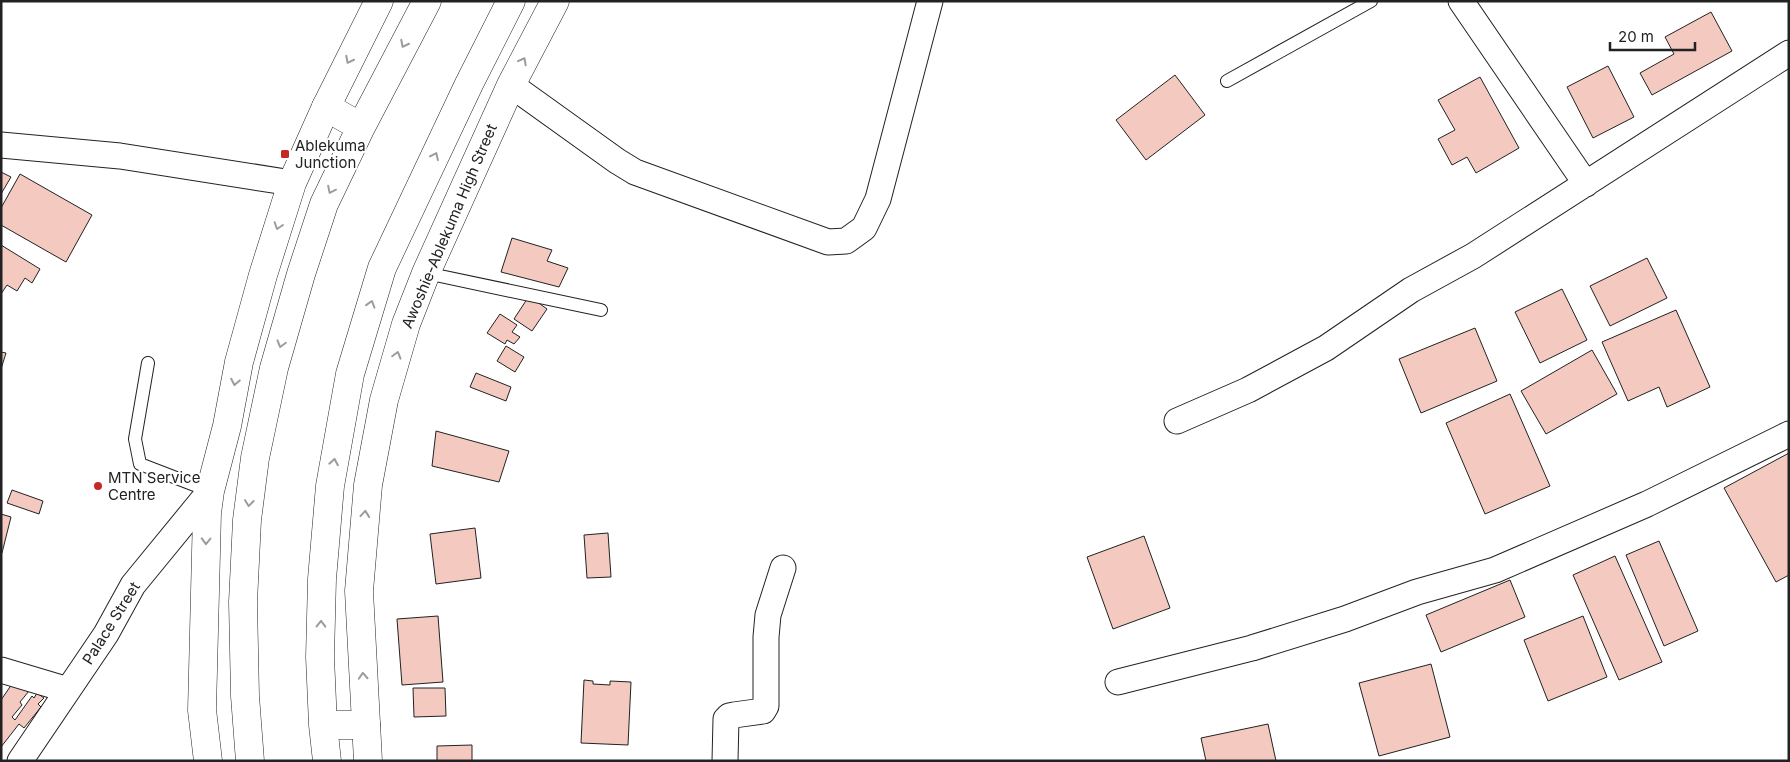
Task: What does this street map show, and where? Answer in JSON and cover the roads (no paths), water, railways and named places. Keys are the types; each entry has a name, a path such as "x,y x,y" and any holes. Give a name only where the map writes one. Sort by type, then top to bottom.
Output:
{"main road":[{"path":"208,761 202,710 207,512 210,491 227,426 239,362 263,275 292,183 326,107 379,1"},
{"path":"250,761 245,696 243,602 247,520 255,458 274,368 301,274 324,204 427,1"},
{"path":"327,761 323,725 320,657 322,580 330,486 350,374 382,268 469,84 511,1"},
{"name":"Awoshie-Ablekuma High Street","path":"368,761 359,590 368,485 387,391 406,324 426,273 511,85 555,1"},
{"path":"326,107 362,127"},
{"path":"323,725 366,725"}],"street":[{"path":"511,85 617,161 636,172 828,242 846,241 864,228 878,199 930,1"},
{"path":"1461,1 1586,184"},
{"path":"1177,421 1248,390 1326,348 1411,290 1473,256 1789,53"},
{"path":"1,145 120,156 292,183"},
{"path":"1118,682 1252,648 1346,619 1417,592 1495,570 1647,504 1789,434"},
{"name":"Palace Street","path":"20,761 106,634 133,585 210,491"},
{"path":"725,761 726,719 734,715 758,713 763,711 766,706 766,636 768,615 783,568"},
{"path":"1,670 68,690"}],"lane":[{"path":"1226,81 1371,1"},
{"path":"426,273 601,310"},
{"path":"148,363 135,439 140,464 210,491"}],"place":[{"name":"Ablekuma Junction","path":"285,154"},
{"name":"MTN Service Centre","path":"98,486"}]}
